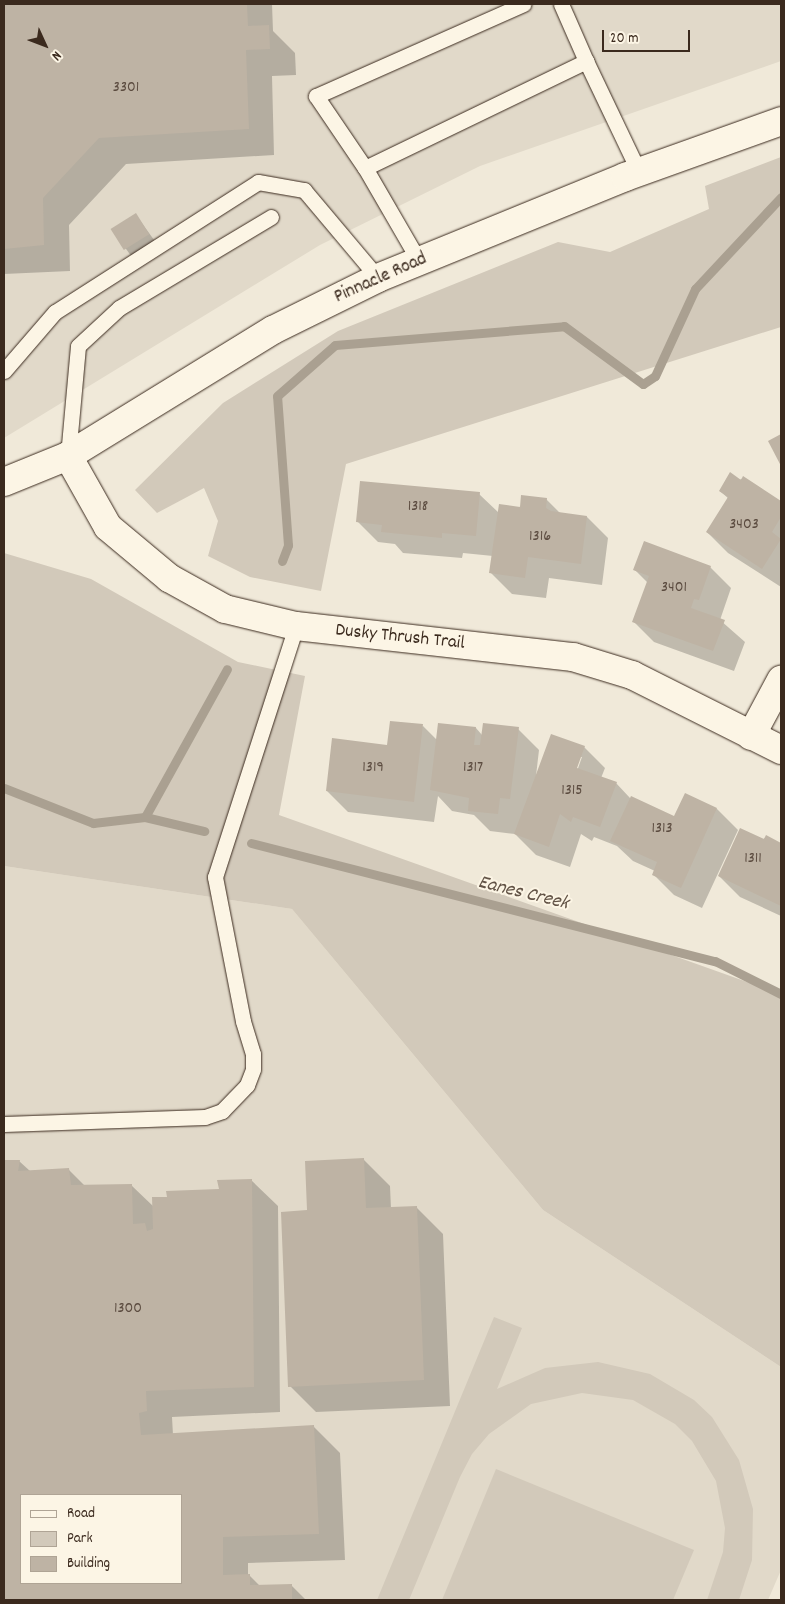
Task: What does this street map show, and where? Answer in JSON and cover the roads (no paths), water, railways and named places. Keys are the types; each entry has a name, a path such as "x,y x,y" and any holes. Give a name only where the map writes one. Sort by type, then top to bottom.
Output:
{"street":[{"name":"Pinnacle Road","path":"4,482 68,456 273,330 378,278 639,172 781,121"},
{"name":"Dusky Thrush Trail","path":"68,456 108,527 169,578 226,609 296,626 573,657 632,675 781,750"},
{"path":"751,736 781,680"}],"lane":[{"path":"419,261 365,168 316,96 524,4"},
{"path":"561,4 639,172"},
{"path":"365,168 586,61"},
{"path":"4,371 55,312 258,182 304,190 378,278"},
{"path":"68,456 78,346 119,308 271,217"},
{"path":"4,1124 205,1117 222,1111 248,1085 254,1069 253,1054 243,1021 215,877 296,626"}],"waterway":[{"path":"282,561 288,545 277,396 335,345 564,326 643,384 655,376 695,289 781,197"},
{"path":"145,817 227,669"},
{"name":"Eanes Creek","path":"4,788 93,823 145,817 204,831"},
{"name":"Eanes Creek","path":"251,843 715,961 781,994"}]}
